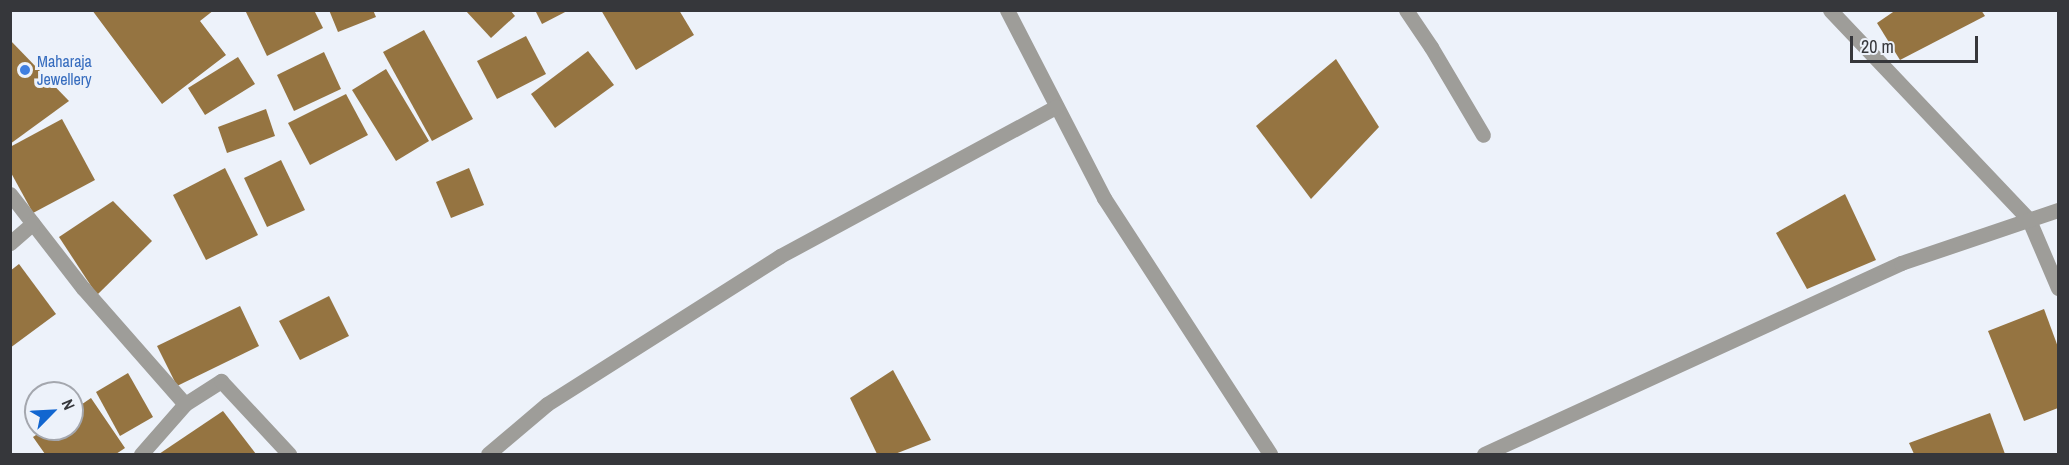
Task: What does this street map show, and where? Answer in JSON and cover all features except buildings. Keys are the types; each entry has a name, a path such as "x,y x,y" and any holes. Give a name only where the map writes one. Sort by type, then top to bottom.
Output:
{"street":[{"path":"1007,10 1104,198 1270,454"},
{"path":"1406,10 1431,46 1483,135"},
{"path":"1830,10 2029,220 2058,288"},
{"path":"488,454 547,404 780,256 1056,107"},
{"path":"10,194 83,288 185,404"},
{"path":"1484,454 1901,263 2058,210"},
{"path":"10,243 33,223"},
{"path":"141,454 185,404 221,381 289,454"}],"place":[{"name":"Maharaja Jewellery","path":"25,70"}]}
